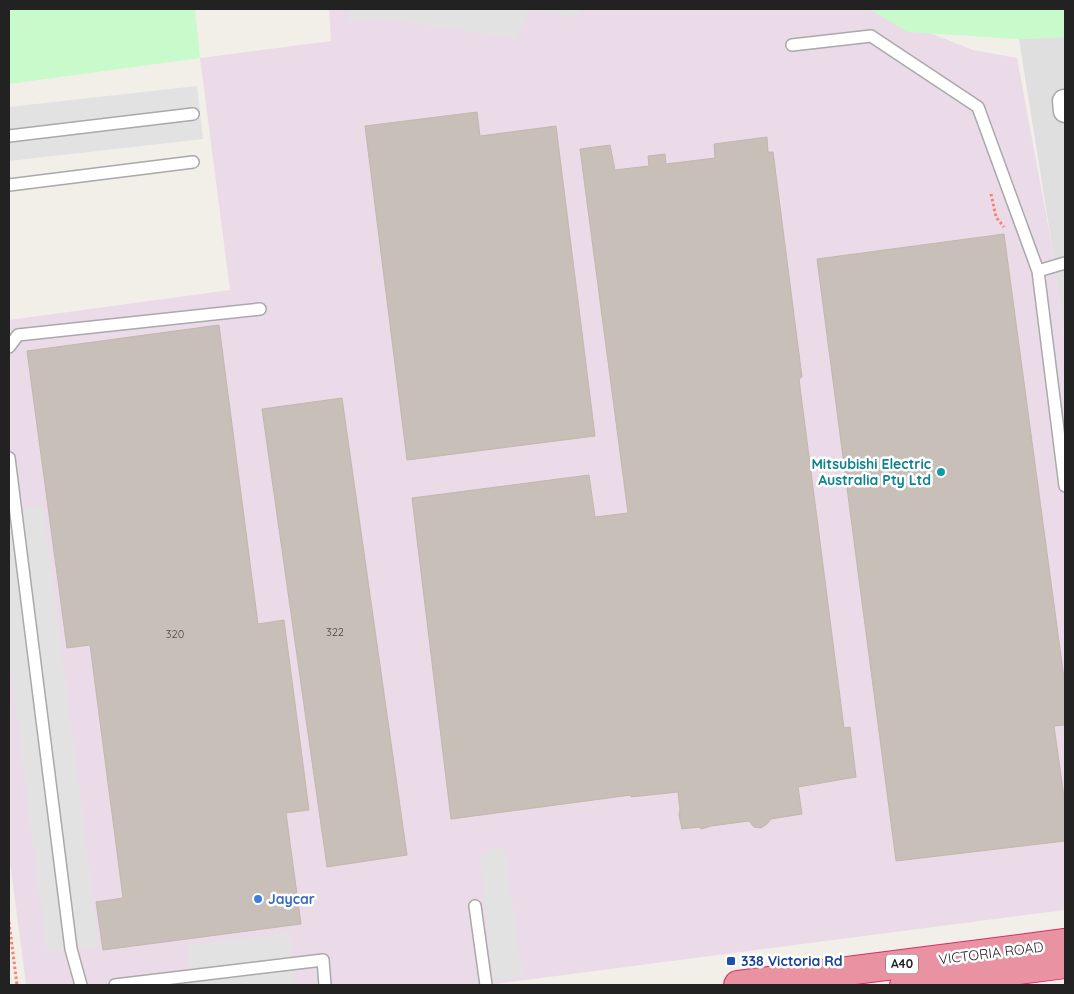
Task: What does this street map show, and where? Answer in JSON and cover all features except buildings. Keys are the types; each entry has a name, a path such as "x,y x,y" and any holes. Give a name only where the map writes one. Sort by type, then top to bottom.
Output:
{"highway":[{"name":"VICTORIA ROAD","path":"738,985 1065,943"},
{"name":"VICTORIA ROAD","path":"904,985 1065,964"}],"lane":[{"path":"792,46 871,36 978,107 1038,271 1065,486"},
{"path":"9,136 193,114"},
{"path":"9,185 193,162"},
{"path":"1038,271 1065,263"},
{"path":"9,347 18,335 260,309"},
{"path":"9,458 71,949 81,985"},
{"path":"475,906 486,985"},
{"path":"115,985 323,960 325,985"}],"path":[{"path":"9,922 17,985"}],"shaded area":[{"path":"329,9 870,9 973,50 1017,58 1052,246 1065,342 1065,910 487,985 26,985 9,854 9,320 230,290 200,58 331,41"},
{"path":"348,9 579,9 578,17 531,10 515,38 377,18 350,22"},
{"path":"1065,37 1065,342 1052,246 1019,39"},
{"path":"197,86 203,139 9,161 9,107"},
{"path":"43,506 99,946 47,952 9,654 9,511"},
{"path":"504,848 523,977 494,981 480,859 491,850"},
{"path":"289,933 295,985 192,985 187,946"}],"green space":[{"path":"9,9 195,9 200,58 9,84"},
{"path":"869,9 1065,9 1065,37 1019,39 908,32"}],"place":[{"name":"Mitsubishi Electric Australia Pty Ltd","path":"941,472"},
{"name":"Jaycar","path":"258,899"},
{"name":"338 Victoria Rd","path":"731,961"}]}
